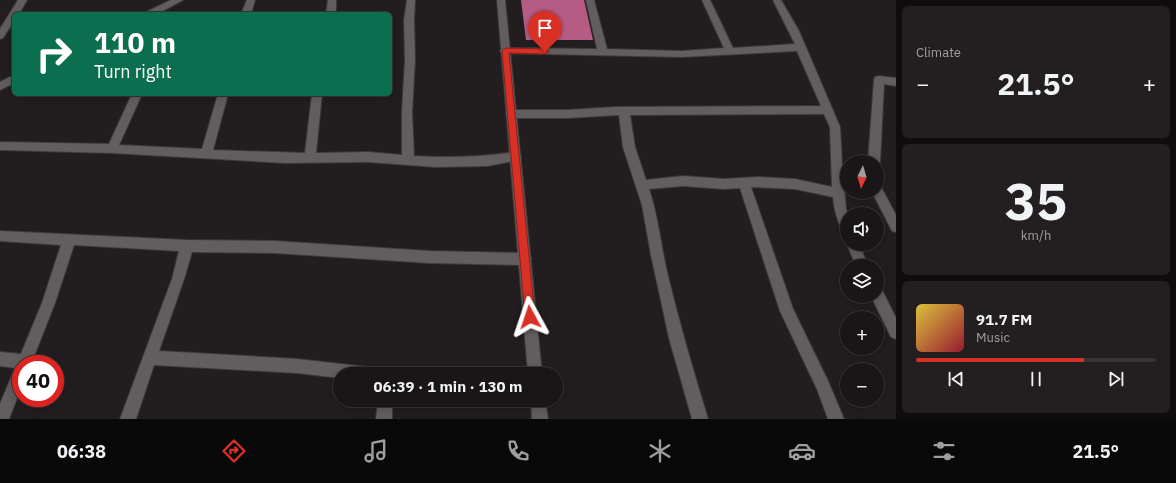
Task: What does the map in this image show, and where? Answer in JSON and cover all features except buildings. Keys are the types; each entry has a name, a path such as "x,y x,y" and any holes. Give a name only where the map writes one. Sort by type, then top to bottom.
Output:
{"street":[{"path":"15,12 22,0"},
{"path":"156,12 167,9 179,0"},
{"path":"247,12 251,0"},
{"path":"330,12 332,0"},
{"path":"408,160 407,112 410,60 410,0"},
{"path":"501,0 534,367"},
{"path":"590,0 603,53"},
{"path":"706,0 730,51"},
{"path":"777,0 801,47 835,127 840,209"},
{"path":"0,36 12,16"},
{"path":"505,51 682,54 801,47"},
{"path":"0,86 12,80"},
{"path":"874,155 879,80 896,82"},
{"path":"112,149 136,96"},
{"path":"206,154 223,96"},
{"path":"310,157 317,96"},
{"path":"511,114 567,114 624,111 699,112 828,110"},
{"path":"624,111 629,147 648,205 657,255 676,338 700,419"},
{"path":"0,146 112,149 206,154 368,157 436,162 487,161 515,158"},
{"path":"641,185 683,182 724,184 758,182 795,184 838,192"},
{"path":"744,183 787,311 823,386 836,419"},
{"path":"882,199 896,227"},
{"path":"0,236 186,246 275,247 429,257 525,259"},
{"path":"27,355 60,274 70,240"},
{"path":"128,419 178,279 186,246"},
{"path":"882,303 896,332"},
{"path":"151,358 297,366 333,370"},
{"path":"0,359 12,363"},
{"path":"0,419 12,391"},
{"path":"384,419 385,407"},
{"path":"539,407 540,419"}],"route":[{"path":"530,317 505,51 545,52"}]}
